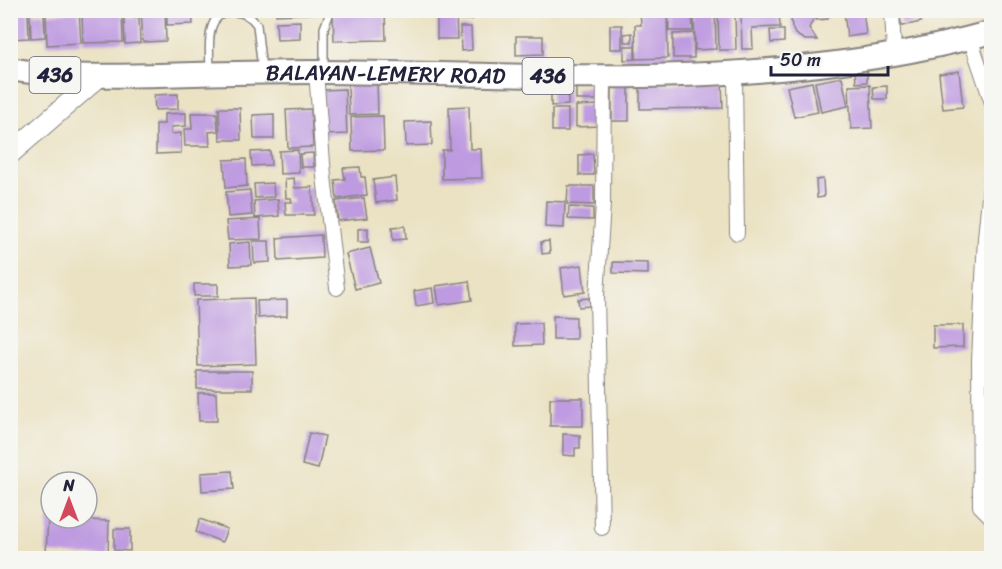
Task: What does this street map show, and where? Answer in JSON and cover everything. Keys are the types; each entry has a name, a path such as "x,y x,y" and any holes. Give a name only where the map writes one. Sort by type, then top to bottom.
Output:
{"main road":[{"name":"BALAYAN-LEMERY ROAD","path":"101,75 320,72 604,76 735,74 798,69 894,54 981,35"},
{"name":"436","path":"10,69 43,75 101,75"},
{"path":"10,154 101,75"}],"street":[{"path":"892,10 894,54"},
{"path":"981,35 992,103"},
{"path":"320,72 324,176 337,288"},
{"path":"735,74 737,232"},
{"path":"602,528 597,296 603,204 604,76"},
{"path":"992,166 985,238 979,371 980,506 992,518"}],"lane":[{"path":"320,72 324,28 331,10"},
{"path":"210,74 211,25 220,14 231,12 245,14 257,25 262,73"}],"building":[{"path":"10,10 28,10 29,38 10,39"},
{"path":"122,10 123,42 83,43 82,12"},
{"path":"141,10 165,10 166,41 143,42"},
{"path":"167,10 192,10 193,24 167,25"},
{"path":"276,10 326,10 326,13 276,15"},
{"path":"437,10 456,10 457,39 437,39"},
{"path":"460,10 472,10 472,20 460,20"},
{"path":"640,10 667,10 668,58 636,59 635,25 641,25"},
{"path":"668,10 692,10 693,31 669,31"},
{"path":"694,10 715,10 716,49 695,50"},
{"path":"752,10 779,10 780,27 752,28 753,49 742,49 741,14 752,13"},
{"path":"790,10 810,12 813,20 809,28 817,40 805,40 795,34"},
{"path":"816,10 827,10 828,19 816,20"},
{"path":"863,10 866,34 847,37 844,12"},
{"path":"898,10 919,10 921,22 902,26"},
{"path":"79,12 81,43 47,45 46,14"},
{"path":"44,13 45,37 31,38 30,14"},
{"path":"385,13 386,40 334,41 333,14"},
{"path":"735,15 736,50 719,50 718,16"},
{"path":"124,17 139,17 140,43 125,44"},
{"path":"300,21 300,39 277,40 276,22"},
{"path":"610,25 622,25 622,49 610,49"},
{"path":"460,27 471,27 472,50 461,51"},
{"path":"770,30 784,30 784,42 771,43"},
{"path":"632,33 632,42 624,42 624,34"},
{"path":"694,33 694,58 673,58 673,34"},
{"path":"516,36 543,36 543,54 516,55"},
{"path":"992,45 992,68 986,69 981,47"},
{"path":"624,46 635,46 635,59 624,60"},
{"path":"855,70 867,70 867,82 856,83"},
{"path":"959,71 963,107 943,109 939,74"},
{"path":"842,77 848,106 821,112 815,82"},
{"path":"612,81 629,81 629,121 612,121"},
{"path":"377,82 378,114 349,115 348,83"},
{"path":"812,82 818,112 794,117 787,87"},
{"path":"722,83 723,108 640,109 640,84"},
{"path":"870,85 872,128 851,129 849,86"},
{"path":"887,86 887,99 874,99 873,87"},
{"path":"551,87 568,87 568,105 551,106"},
{"path":"598,87 598,100 576,100 576,88"},
{"path":"345,89 347,134 323,135 322,90"},
{"path":"178,94 178,109 155,110 154,95"},
{"path":"599,105 599,126 576,127 576,106"},
{"path":"469,106 470,149 481,149 482,178 442,179 442,150 450,150 449,107"},
{"path":"219,108 240,108 241,140 220,140"},
{"path":"311,109 313,147 288,148 286,110"},
{"path":"552,109 568,109 568,131 552,131"},
{"path":"186,113 186,126 171,127 171,134 181,133 181,153 156,154 156,124 164,124 164,114"},
{"path":"191,113 217,113 218,131 209,132 210,146 185,146 184,129 192,129"},
{"path":"274,114 274,139 254,139 253,115"},
{"path":"383,116 384,150 352,151 351,117"},
{"path":"431,121 432,145 406,146 405,122"},
{"path":"298,150 299,173 280,174 279,151"},
{"path":"270,151 271,165 252,166 251,152"},
{"path":"313,153 314,167 301,167 300,154"},
{"path":"593,154 594,175 579,175 579,155"},
{"path":"246,159 247,186 226,188 224,160"},
{"path":"360,167 361,177 365,177 367,195 337,199 335,180 345,179 343,168"},
{"path":"395,177 397,200 376,203 373,180"},
{"path":"294,178 295,188 312,187 314,215 286,215 285,202 292,202 291,198 286,198 285,179"},
{"path":"823,179 824,197 817,198 816,180"},
{"path":"273,183 274,197 255,198 254,184"},
{"path":"568,186 594,186 594,205 567,204"},
{"path":"250,190 252,215 228,217 226,192"},
{"path":"364,198 367,218 338,221 336,201"},
{"path":"278,199 279,216 255,218 254,201"},
{"path":"546,201 565,202 564,228 545,227"},
{"path":"569,207 593,208 593,220 568,219"},
{"path":"260,219 261,239 228,240 226,221"},
{"path":"405,226 406,239 393,240 392,227"},
{"path":"368,228 368,242 358,242 358,229"},
{"path":"321,235 322,258 278,261 277,238"},
{"path":"253,241 269,241 270,262 254,263"},
{"path":"549,241 550,253 542,254 541,242"},
{"path":"250,242 251,265 230,266 229,244"},
{"path":"370,248 379,283 355,289 346,254"},
{"path":"613,262 648,263 648,274 613,273"},
{"path":"582,265 585,292 564,295 561,268"},
{"path":"469,281 472,300 439,305 436,286"},
{"path":"194,284 218,284 218,296 194,296"},
{"path":"432,288 434,303 416,306 414,291"},
{"path":"254,298 256,364 198,366 196,300"},
{"path":"589,298 590,306 579,307 578,299"},
{"path":"287,300 287,316 258,318 257,301"},
{"path":"553,316 576,317 576,339 553,339"},
{"path":"541,323 542,345 515,346 515,324"},
{"path":"933,325 963,325 963,347 933,348"},
{"path":"197,371 252,371 252,389 197,389"},
{"path":"198,393 216,393 217,421 199,421"},
{"path":"550,398 583,398 583,426 550,426"},
{"path":"309,433 325,436 318,469 302,465"},
{"path":"563,434 580,435 580,448 575,448 575,456 563,455"},
{"path":"232,471 234,489 202,491 201,473"},
{"path":"200,519 227,529 222,542 196,532"},
{"path":"99,521 109,521 108,556 46,553 47,530 99,530"},
{"path":"114,529 130,529 130,551 114,550"}]}
